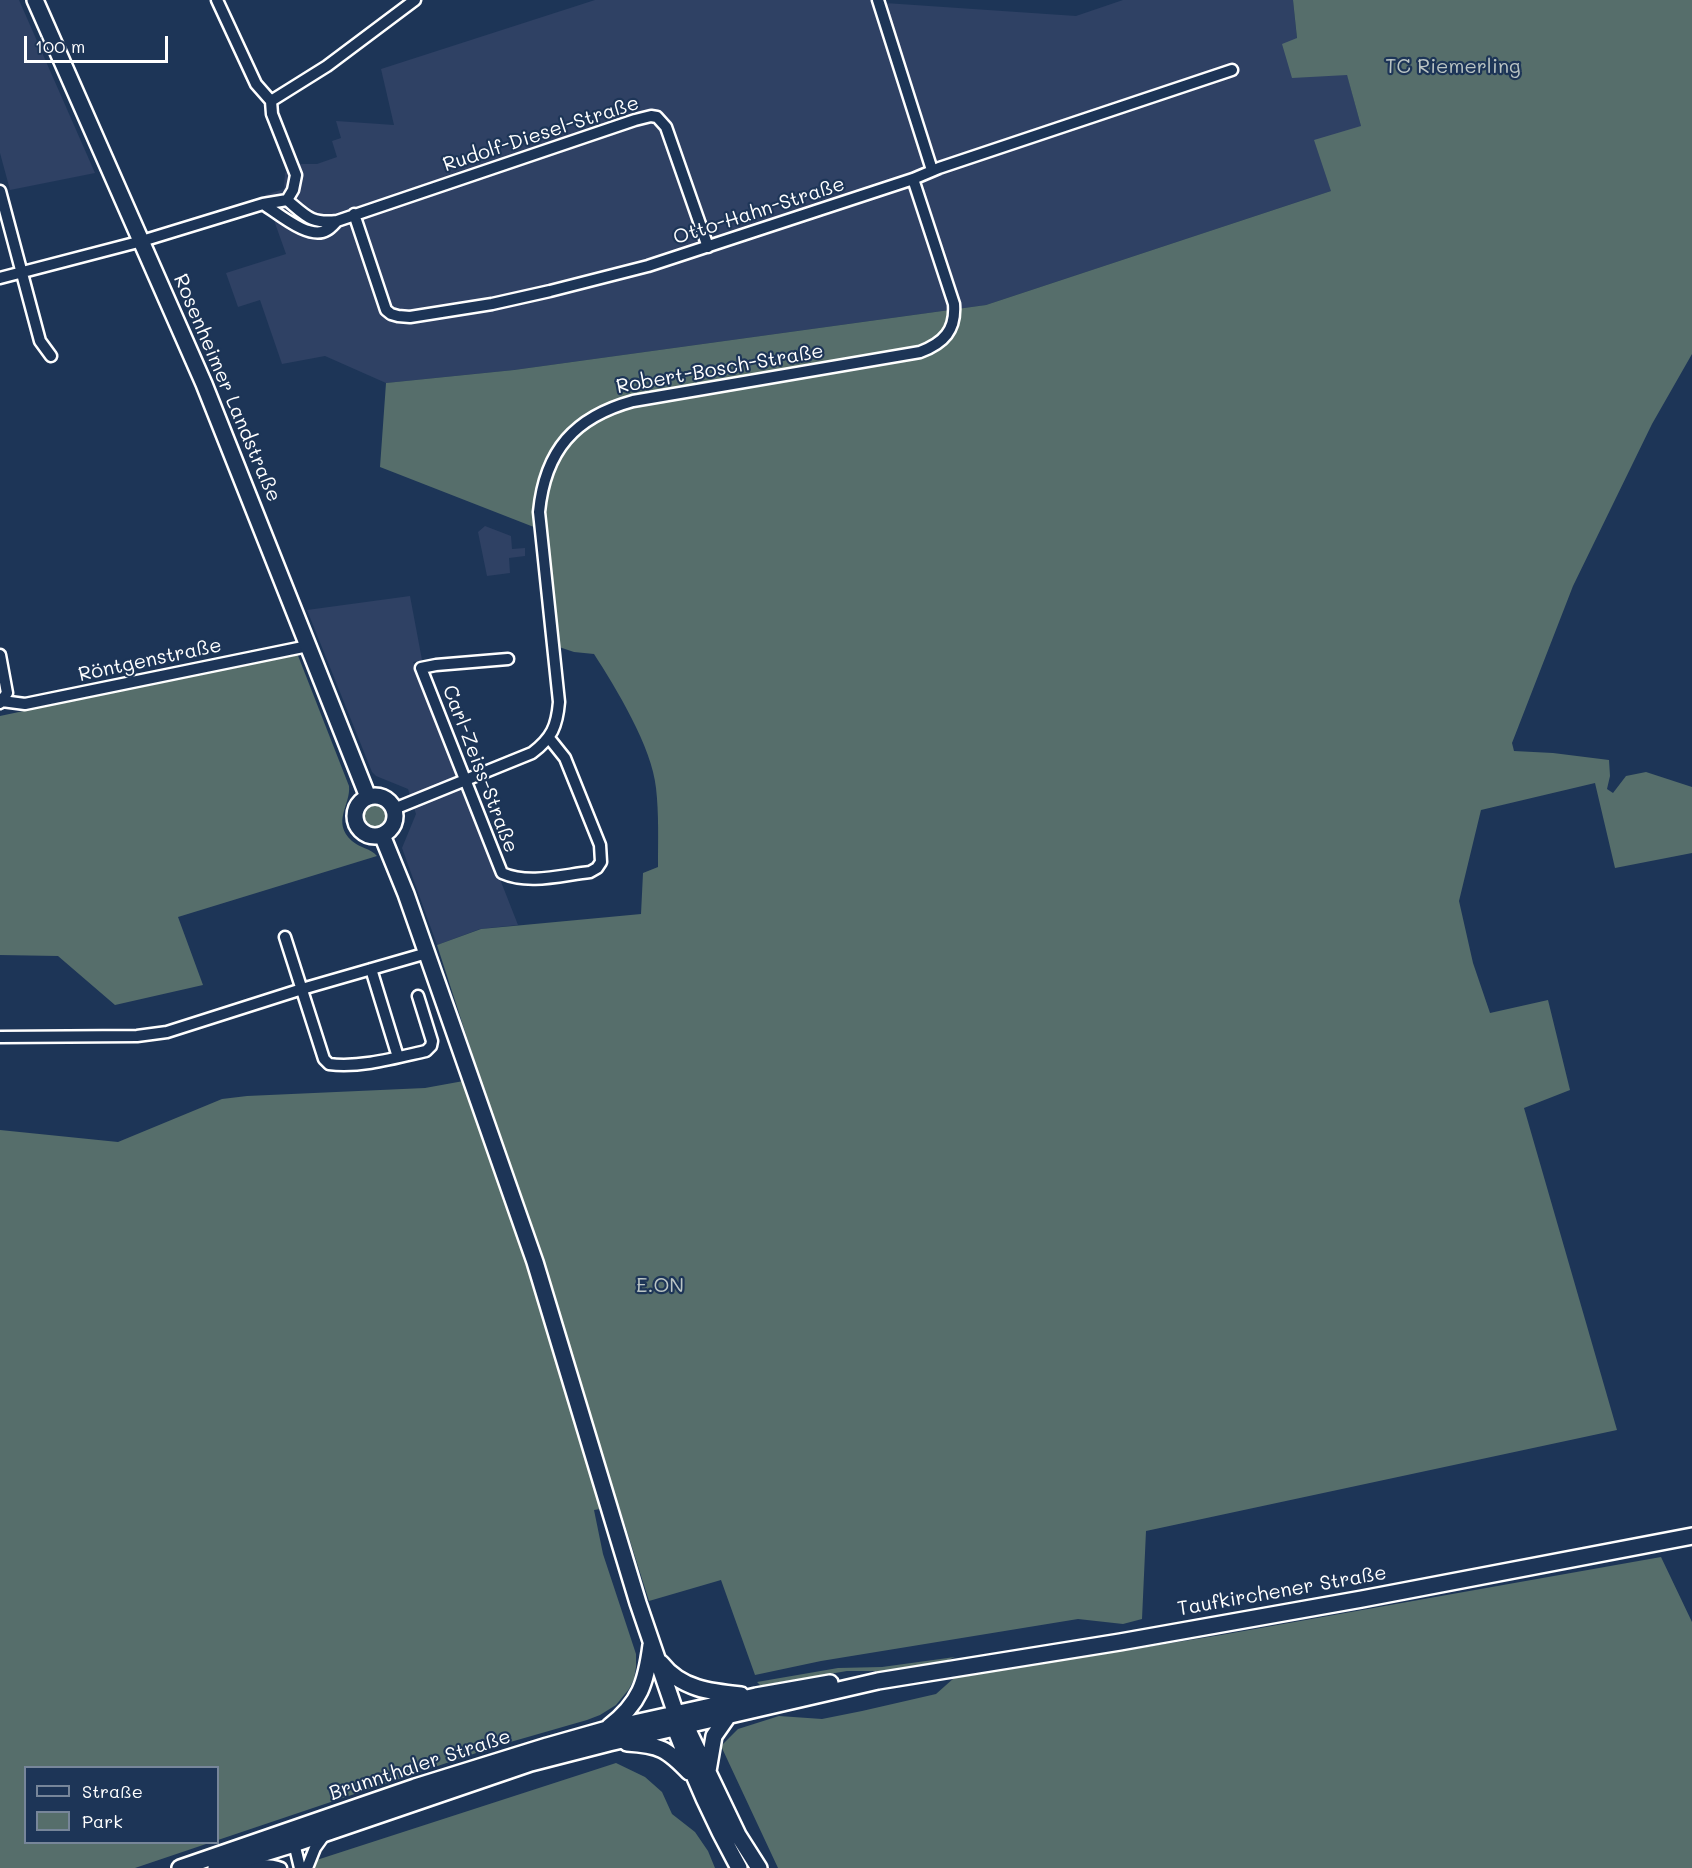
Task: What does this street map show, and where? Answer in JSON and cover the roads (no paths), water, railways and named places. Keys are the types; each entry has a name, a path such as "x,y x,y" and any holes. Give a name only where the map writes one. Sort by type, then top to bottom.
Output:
{"main road":[{"name":"Rosenheimer Landstraße","path":"35,0 204,384 368,797"},
{"path":"368,797 383,797 394,809 395,821 388,832 382,835 367,835 356,823 356,808 368,797"},
{"path":"382,835 452,1022 535,1262 651,1642 725,1844 739,1868"},
{"name":"Taufkirchener Straße","path":"679,1722 728,1716 878,1681 1341,1603 1692,1536"},
{"path":"651,1642 647,1674 639,1694 608,1736 657,1747 670,1753 700,1775 759,1868"},
{"path":"657,1658 677,1680 699,1689 756,1696"},
{"name":"Taufkirchener Straße","path":"679,1722 756,1696 842,1681 878,1681"},
{"path":"700,1775 714,1736 728,1716"},
{"name":"Brunnthaler Straße","path":"216,1868 234,1863 292,1837 478,1767 608,1736 679,1722"},
{"name":"Brunnthaler Straße","path":"180,1868 292,1837 327,1833 608,1736"}],"street":[{"path":"217,0 256,84 271,101 272,114 296,175 293,190 287,200"},
{"path":"271,101 327,66 415,0"},
{"path":"878,0 932,170"},
{"name":"Otto-Hahn-Straße","path":"354,214 386,310 391,314 410,317 492,304 648,266 913,179 932,170 1232,70"},
{"name":"Rudolf-Diesel-Straße","path":"262,204 301,229 312,233 326,230 337,221 354,214 642,118 657,117 666,127 708,247"},
{"name":"Robert-Bosch-Straße","path":"549,738 558,716 559,702 539,512 542,487 559,448 577,428 590,418 633,401 920,352 934,347 953,323 954,304 913,179"},
{"path":"0,191 40,341 51,356"},
{"path":"0,278 142,241 262,204 287,200 317,222 337,221"},
{"name":"Röntgenstraße","path":"1,702 25,704 308,646"},
{"path":"0,655 7,693 1,702"},
{"name":"Carl-Zeiss-Straße","path":"508,659 421,668 502,873 518,878 529,879 590,872 601,862 600,845 566,758 549,738"},
{"path":"394,809 532,753 549,738"},
{"path":"285,937 324,1059 329,1064 339,1065 398,1058 426,1051 432,1041 418,996"},
{"path":"0,1037 137,1036 167,1032 302,989 427,953"},
{"path":"371,969 398,1058"},
{"path":"307,1868 315,1848 327,1833"},
{"path":"292,1837 300,1868"},
{"path":"234,1863 273,1865 281,1868"}],"park label":[{"name":"TC Riemerling","path":"1453,67"},
{"name":"E.ON","path":"660,1286"}]}
